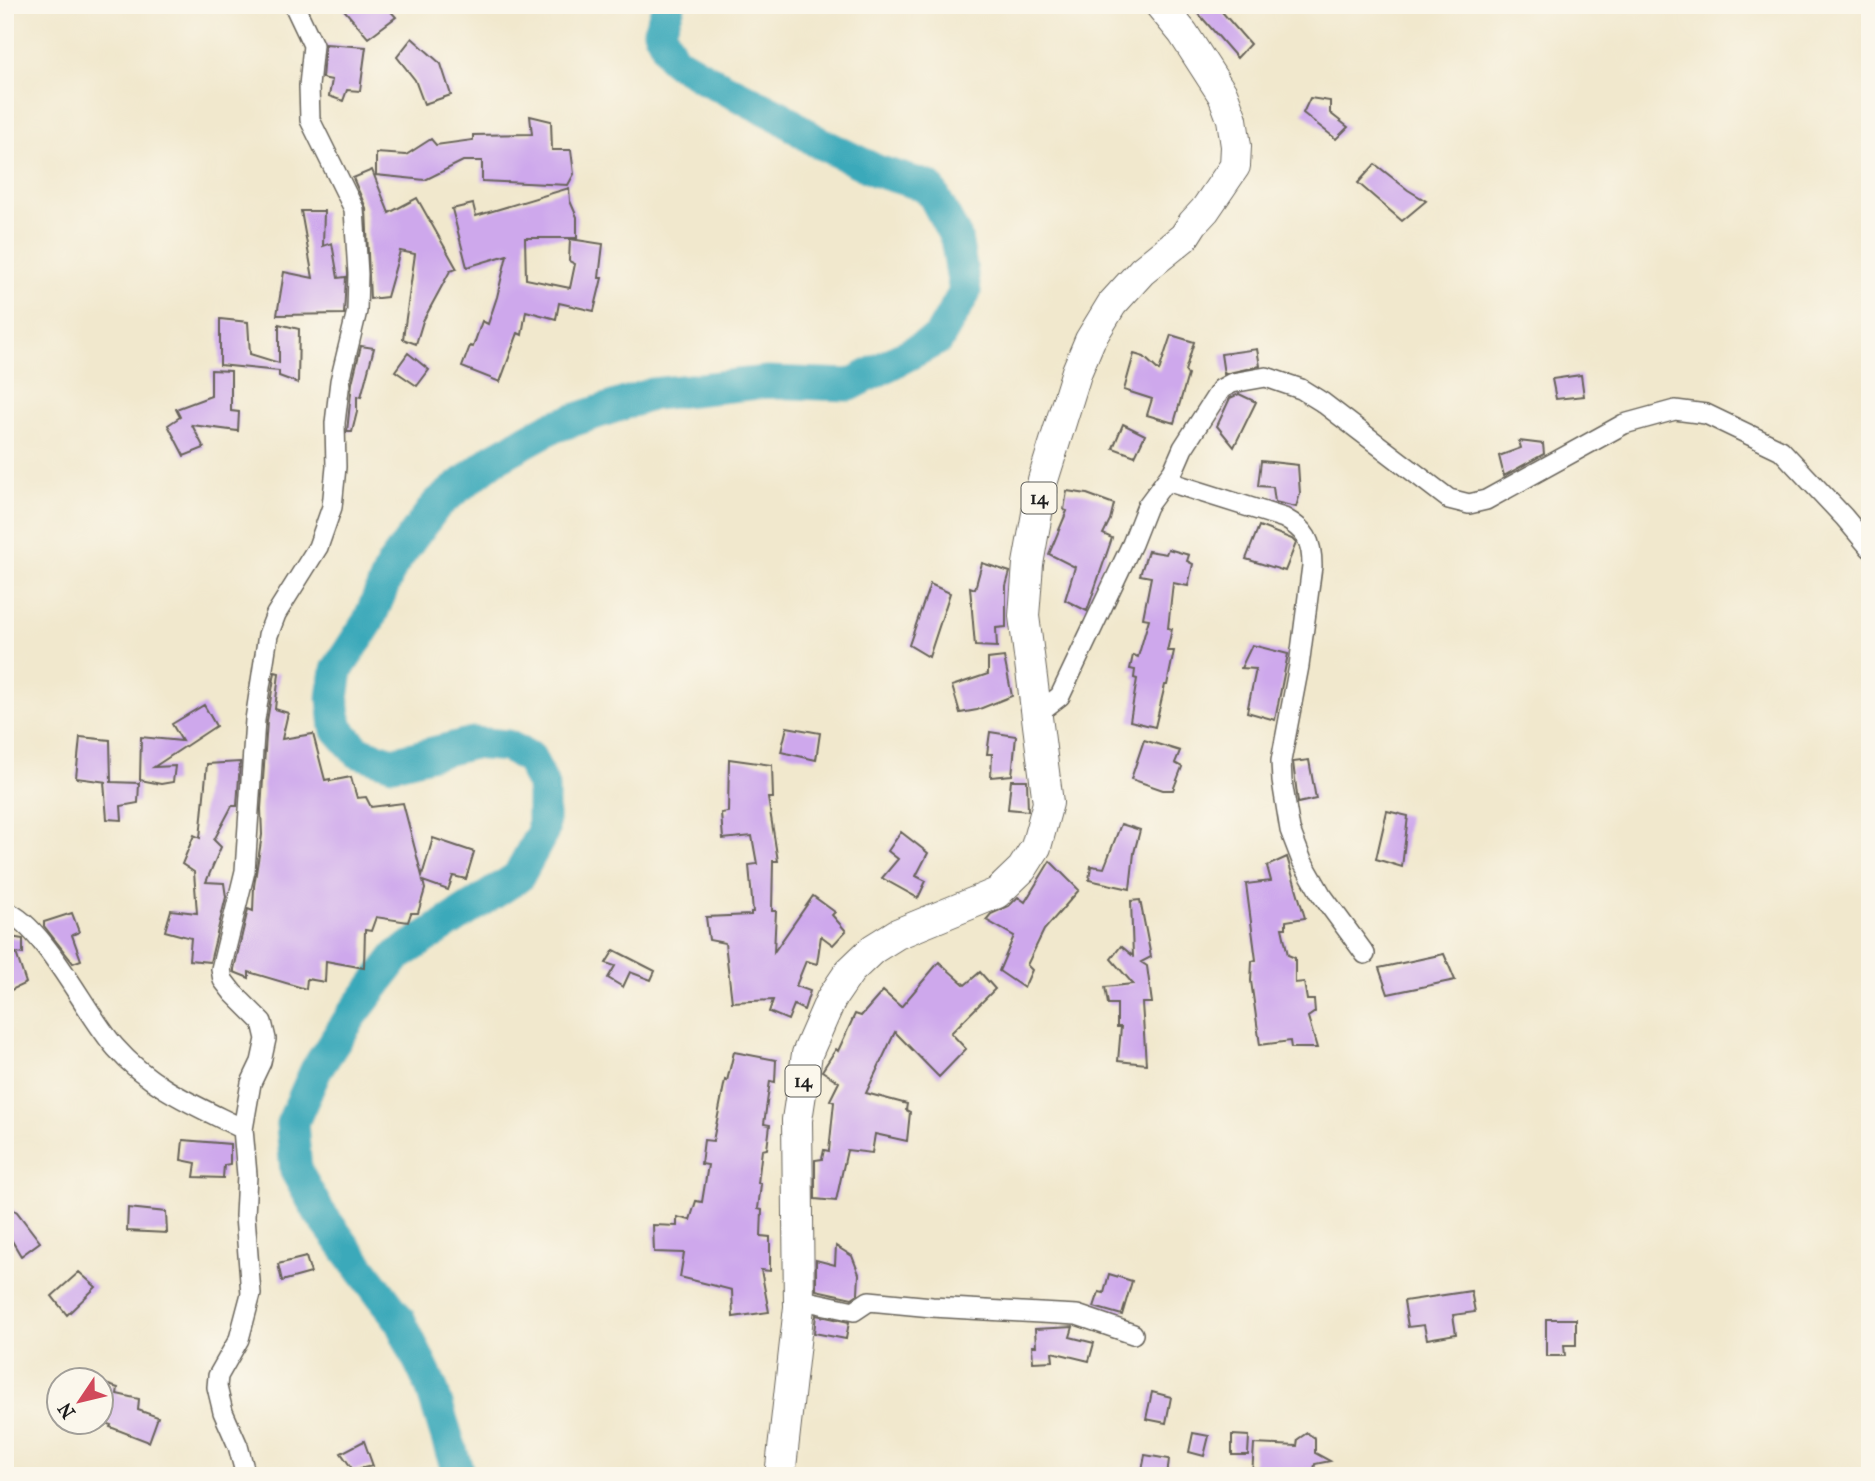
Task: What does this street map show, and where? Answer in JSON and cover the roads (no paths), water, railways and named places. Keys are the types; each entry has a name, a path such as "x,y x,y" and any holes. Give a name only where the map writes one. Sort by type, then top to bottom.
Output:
{"highway":[{"name":"14","path":"780,1476 798,1299 797,1120 807,1054 831,999 850,971 873,950 897,934 997,892 1022,869 1036,847 1048,803 1024,616 1028,564 1043,480 1077,371 1090,340 1112,304 1142,271 1184,237 1235,166 1234,132 1223,95 1183,33 1160,5"}],"street":[{"path":"246,1476 217,1387 218,1376 239,1339 251,1294 245,1216 247,1175 243,1129 251,1083 261,1062 266,1039 262,1022 223,980 221,970 245,871 256,720 268,635 276,614 318,547 331,507 336,467 335,423 340,381 357,311 354,209 310,120 309,86 313,45 294,5"},
{"path":"1038,713 1060,696 1132,544 1147,506 1166,481 1182,448 1221,390 1232,383 1266,377 1301,390 1321,402 1449,499 1469,505 1486,500 1624,424 1675,410 1706,414 1781,450 1870,548"},
{"path":"1166,481 1284,518 1299,526 1307,537 1312,552 1312,566 1299,666 1281,761 1282,781 1290,831 1302,861 1321,894 1365,954"},
{"path":"5,911 30,927 115,1047 142,1075 166,1091 243,1129"},
{"path":"798,1299 855,1311 869,1301 1077,1315 1133,1334"}],"waterway":[{"path":"459,1476 431,1386 400,1321 319,1212 296,1171 292,1124 316,1070 352,1015 397,956 518,877 543,831 543,786 530,758 507,746 473,743 393,763 358,752 336,727 333,698 337,670 368,622 392,565 437,504 494,459 550,428 653,394 767,382 850,385 938,339 965,292 956,238 929,187 877,171 816,141 781,117 674,60 659,31 669,5"}]}
